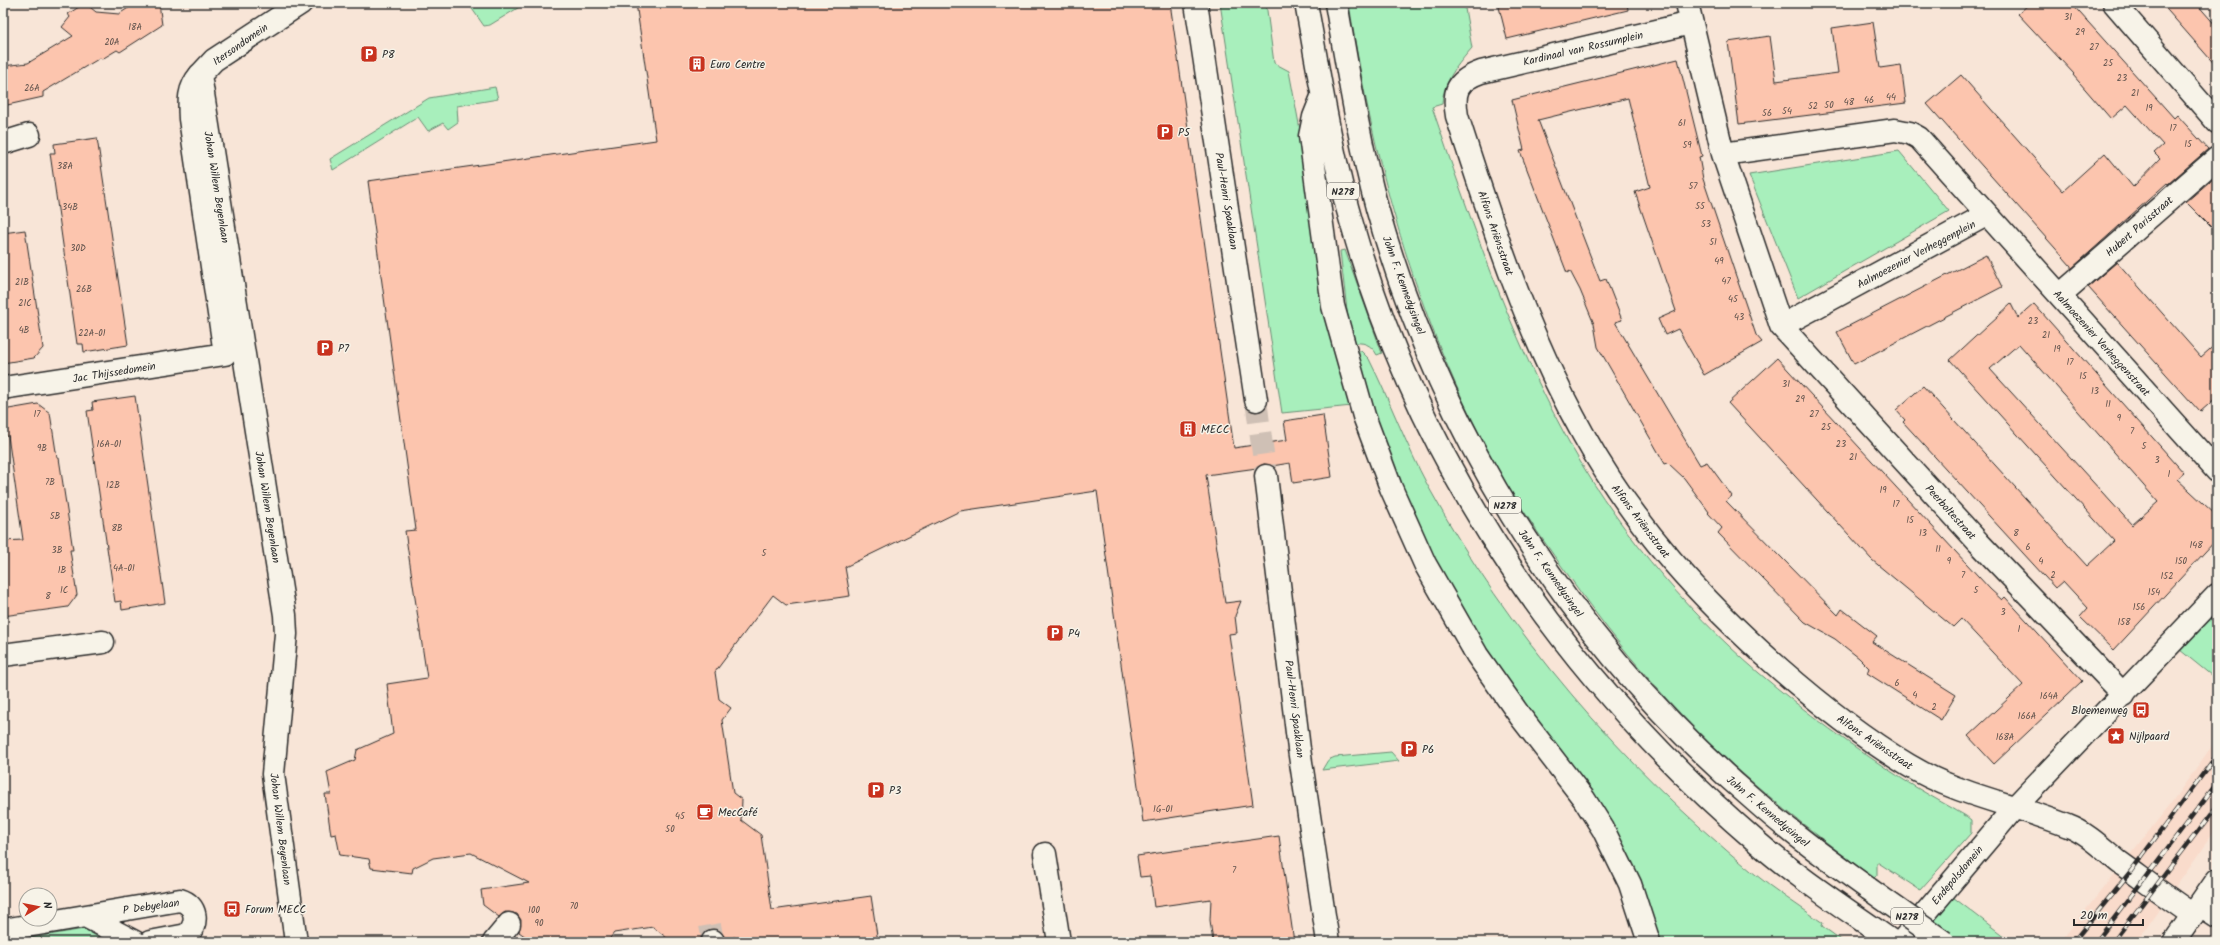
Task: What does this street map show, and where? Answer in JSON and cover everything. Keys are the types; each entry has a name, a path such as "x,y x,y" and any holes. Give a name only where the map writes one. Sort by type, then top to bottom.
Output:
{"street":[{"name":"Itersondomein","path":"189,96 192,87 200,75 214,60 301,3"},
{"name":"Paul-Henri Spaaklaan","path":"1196,3 1256,400"},
{"name":"N278","path":"1306,3 1322,97 1345,202 1384,322 1410,386 1443,454 1473,509 1522,585 1593,677 1683,775 1761,846 1893,942"},
{"name":"John F. Kennedysingel","path":"1336,3 1367,167 1377,206 1398,273 1422,338 1456,416 1517,524 1555,582 1591,629 1644,691 1732,782 1774,818 1869,889 1944,942"},
{"path":"2114,3 2217,122"},
{"path":"1689,13 1723,154 1781,326"},
{"name":"Kardinaal van Rossumplein","path":"1460,85 1469,77 1481,72 1689,13"},
{"name":"Johan Willem Beyenlaan","path":"200,75 285,615 286,634 273,774 296,942"},
{"name":"Alfons Ariënsstraat","path":"1460,85 1455,98 1457,116 1504,261 1554,378 1582,433 1608,477 1642,524 1708,602 1738,633 1824,707 1867,739 1912,767 1966,793 2076,830 2203,912"},
{"name":"Johan Willem Beyenlaan","path":"189,96 190,119 225,354"},
{"path":"1322,97 1314,117 1310,136 1330,290 1344,350 1362,409 1391,488 1425,564 1478,655 1520,716 1584,799 1603,829 1630,884 1649,942"},
{"name":"Aalmoezenier Verheggenplein","path":"1723,154 1895,130 1919,138 1986,215 1781,326"},
{"path":"3,143 29,135"},
{"name":"Hubert Parisstraat","path":"2060,295 2217,158"},
{"name":"Aalmoezenier Verheggenstraat","path":"1986,215 2060,295 2217,471"},
{"name":"Peerboltestraat","path":"1781,326 1979,543 2124,695"},
{"name":"Jac Thijssedomein","path":"3,388 225,354"},
{"name":"Paul-Henri Spaaklaan","path":"1266,476 1300,749 1328,942"},
{"path":"2014,808 2124,695 2217,595"},
{"path":"3,655 103,642"},
{"name":"Endepolsdomein","path":"1901,942 2014,808"},
{"path":"1045,854 1060,942"},
{"path":"2174,942 2203,912 2217,880"},
{"name":"P Debyelaan","path":"3,930 87,917 180,900 189,905 195,916 195,924 187,935 150,942"},
{"path":"87,917 135,942"},
{"path":"494,942 509,924"}],"shaded area":[{"path":"2217,739 2217,828 2136,942 2060,942 2169,806"}],"green space":[{"path":"468,3 526,3 490,25 484,26"},
{"path":"1220,3 1266,3 1274,63 1289,71 1352,406 1282,413"},
{"path":"1349,3 1464,3 1472,48 1448,81 1442,104 1432,107 1491,273 1525,354 1564,433 1583,466 1626,530 1676,592 1731,648 1776,687 1866,755 1904,780 1971,820 1971,833 1920,890 1877,862 1877,875 1874,878 1785,810 1711,745 1647,677 1627,653 1589,604 1521,508 1476,427 1449,369 1426,311 1405,250 1387,190 1372,128 1359,66"},
{"path":"495,87 498,99 457,106 458,122 448,129 443,123 428,131 418,117 333,170 330,159 429,98"},
{"path":"1899,151 1949,211 1798,298 1749,175"},
{"path":"1345,250 1382,353 1377,355 1372,348 1366,344 1351,344 1340,251"},
{"path":"1353,351 1361,351 1369,359 1428,486 1460,540 1494,593 1531,644 1571,694 1657,787 1703,830 1751,871 1823,923 1822,926 1844,942 1657,942 1642,895 1480,645 1426,548 1396,478"},
{"path":"2217,610 2217,680 2180,650"},
{"path":"1391,752 1399,761 1322,770 1328,760 1335,757"},
{"path":"1949,894 2005,937 2000,942 1912,942"},
{"path":"84,929 107,942 7,942"}],"building":[{"path":"85,3 96,12 119,14 136,3 159,3 162,25 120,52 117,50 102,59 100,58 43,92 43,97 3,106 3,66 28,63 73,36 62,27 70,17 68,14"},
{"path":"636,3 1170,3 1234,448 1287,440 1284,421 1323,415 1332,477 1293,483 1290,463 1272,466 1264,464 1257,468 1206,475 1225,603 1241,601 1235,616 1237,633 1229,634 1253,805 1143,822 1097,491 960,511 845,567 850,596 786,605 773,595 715,672 719,699 731,708 722,720 733,793 742,800 741,820 761,835 772,910 871,896 878,942 736,942 735,937 725,939 720,930 713,929 707,930 702,934 700,942 672,942 653,927 614,933 607,942 533,942 519,932 521,920 517,914 505,912 499,917 483,905 481,890 529,883 471,853 433,858 413,868 412,873 371,868 369,859 340,855 336,834 331,835 325,794 331,794 327,772 355,760 357,750 393,734 387,684 427,678 405,531 416,530 368,181 656,140"},
{"path":"1498,3 1627,3 1628,10 1507,39"},
{"path":"2030,3 2071,3 2174,118 2177,115 2208,149 2168,184 2167,183 2071,269 2071,266 1927,104 1961,75 2063,191 2105,153 2133,187 2160,159 2154,153 2163,145 2127,105 2111,119 2073,75 2074,74 2018,14"},
{"path":"2161,3 2196,3 2217,27 2217,67"},
{"path":"1873,22 1880,68 1901,65 1906,103 1739,124 1728,42 1770,36 1776,81 1838,73 1832,28"},
{"path":"1678,59 1702,156 1699,157 1703,179 1756,335 1762,342 1704,375 1678,329 1665,335 1658,319 1676,311 1635,192 1650,187 1628,98 1538,120 1600,281 1606,279 1622,320 1615,322 1700,465 1707,462 1732,496 1726,501 1838,615 1842,609 1877,636 1872,642 1956,695 1941,720 1867,673 1869,668 1859,658 1835,639 1805,622 1718,533 1722,528 1708,513 1709,512 1684,478 1668,463 1665,464 1598,347 1594,324 1580,290 1570,271 1567,273 1520,151 1524,150 1512,100"},
{"path":"97,138 128,345 84,352 83,344 77,344 50,153 55,153 54,144"},
{"path":"2217,175 2217,233 2186,202"},
{"path":"25,230 43,348 34,358 3,363 3,233"},
{"path":"1986,255 2002,287 1854,364 1837,332"},
{"path":"2117,262 2201,357 2217,343 2217,397 2200,412 2088,287"},
{"path":"2011,304 2018,318 2034,304 2184,473 2177,479 2217,516 2217,539 2114,650 2080,617 2088,608 2063,581 2055,588 1903,422 1905,420 1896,410 1923,386 2087,566 2114,541 1950,360","holes":["2019,344 2158,502 2132,525 1990,369"]},
{"path":"1777,358 1990,589 2002,600 2005,597 2082,681 1994,764 1968,736 2023,685 1961,619 1953,627 1872,560 1728,403"},
{"path":"135,396 165,603 122,610 121,601 115,602 87,411 93,410 92,402"},
{"path":"38,404 50,413 57,458 59,458 73,550 70,550 77,595 68,607 3,616 3,541 23,540 8,436 3,437 3,410"},
{"path":"1279,836 1294,942 1213,942 1210,920 1211,899 1154,907 1150,876 1140,877 1137,856"}],"tunnel":[{"path":"1256,400 1266,476"},
{"path":"710,925 713,941"}],"railway":[{"path":"2073,942 2131,871 2217,755"},
{"path":"2096,942 2217,783"},
{"path":"2113,942 2217,806"}],"place":[{"name":"P8","path":"369,54"},
{"name":"Euro Centre","path":"697,64"},
{"name":"P5","path":"1165,132"},
{"name":"P7","path":"325,348"},
{"name":"MECC","path":"1188,429"},
{"name":"P4","path":"1055,633"},
{"name":"Bloemenweg","path":"2141,710"},
{"name":"Nijlpaard","path":"2116,736"},
{"name":"P6","path":"1409,749"},
{"name":"P3","path":"876,790"},
{"name":"MecCafé","path":"705,812"},
{"name":"Forum MECC","path":"232,909"}]}
